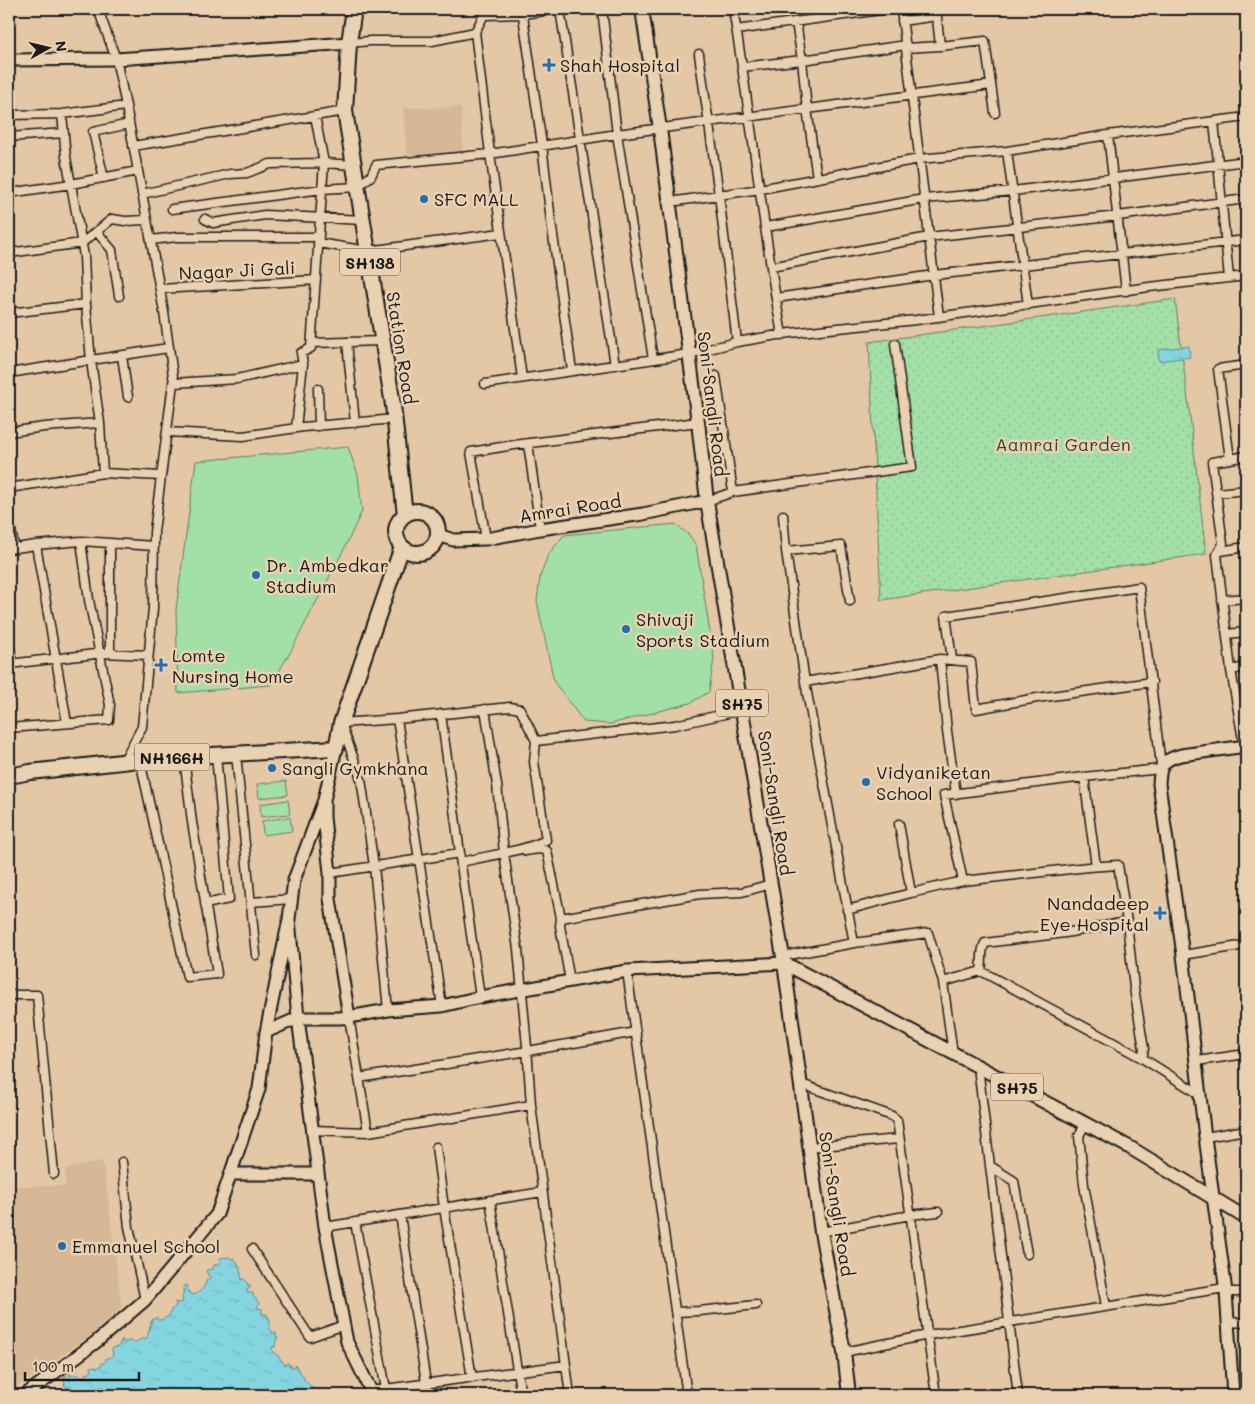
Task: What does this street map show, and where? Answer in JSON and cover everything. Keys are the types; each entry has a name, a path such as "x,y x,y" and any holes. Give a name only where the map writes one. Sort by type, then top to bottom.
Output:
{"highway":[{"name":"Station Road","path":"354,9 349,43 345,111 383,341 405,515"},
{"path":"417,511 424,512 430,515 437,526 438,535 434,546 422,553 415,554 408,552 402,547 398,541 396,527 405,515 417,511"},
{"path":"336,748 340,723 402,547"},
{"name":"NH166H","path":"9,776 140,760 336,748"}],"main road":[{"name":"Soni-Sangli Road","path":"642,9 670,202 707,501 771,884 821,1232 844,1352 849,1395"},
{"path":"9,60 116,59 349,43"},
{"name":"Amrai Road","path":"438,535 453,540 486,539 643,514 707,501"},
{"path":"1232,1395 1226,1290 1159,784 1161,767 1172,758 1181,755 1245,746"},
{"path":"24,1395 96,1342 145,1300 217,1214 259,1089 266,1032 289,919 294,880 324,800 336,748"},
{"path":"324,800 330,873 330,899 349,1016"},
{"path":"289,919 298,1018 325,1227 347,1342 372,1393"},
{"path":"266,1032 298,1018 340,1018 388,1010 442,1006 480,997 627,971 783,960"},
{"name":"SH75","path":"783,960 953,1054 1129,1146 1246,1218"},
{"path":"230,1174 318,1174"}],"street":[{"path":"98,9 116,59 126,106 160,289 174,384"},
{"path":"522,378 490,154 475,32 484,15 559,9 615,365"},
{"path":"602,9 618,134 653,359"},
{"path":"733,9 782,335"},
{"path":"736,30 888,9"},
{"path":"901,9 939,317"},
{"path":"523,11 572,371"},
{"path":"902,21 936,12 940,46"},
{"path":"796,22 817,178"},
{"path":"349,43 432,41 475,32"},
{"path":"742,67 906,47 940,46 986,41 995,113"},
{"path":"699,54 737,342"},
{"path":"172,209 322,189 357,187 372,176 376,165 490,154 618,134 991,85"},
{"path":"9,115 62,114 126,106"},
{"path":"133,146 345,111"},
{"path":"62,114 66,158 84,256 86,304 91,361 100,423 103,474"},
{"path":"296,428 302,364 301,353 311,348 312,343 324,163 315,116"},
{"path":"670,202 919,160 1007,151 1108,135 1246,117"},
{"path":"1214,121 1229,278"},
{"path":"104,178 93,132 129,124"},
{"path":"9,137 64,133"},
{"path":"1108,135 1126,291"},
{"path":"1007,151 1021,265 1028,304"},
{"path":"766,227 924,199 1013,191 1246,162"},
{"path":"142,194 230,174 247,172 270,164 324,163 354,165"},
{"path":"9,194 138,171"},
{"path":"772,267 929,237 1118,216 1246,199"},
{"path":"205,218 214,223 264,215 363,220"},
{"path":"9,253 82,243 112,219 125,221 147,220"},
{"path":"97,232 112,250 119,296"},
{"path":"151,240 177,237 318,240 368,251 501,233"},
{"path":"776,298 934,275 1226,244 1246,240"},
{"path":"485,384 689,354 737,342 782,335 939,317 1246,276"},
{"name":"Nagar Ji Gali","path":"160,289 316,280"},
{"path":"9,313 86,304"},
{"path":"312,343 383,341"},
{"path":"346,342 355,423"},
{"path":"707,501 733,492 912,467 896,344"},
{"path":"9,373 168,348"},
{"path":"122,356 128,397"},
{"path":"123,762 142,727 152,608 154,532 173,382 174,384 237,379 302,364"},
{"path":"1230,459 1218,369 1246,365"},
{"path":"716,376 733,492"},
{"path":"318,389 319,426"},
{"path":"167,432 243,436 296,428 394,419"},
{"path":"486,539 471,452 698,422"},
{"path":"9,432 44,427 100,423"},
{"path":"528,443 540,529"},
{"path":"1245,746 1222,600 1217,554 1223,544 1212,462 1246,456"},
{"path":"9,488 103,474 161,476"},
{"path":"1217,494 1246,490"},
{"path":"783,515 786,552 805,682 854,943"},
{"path":"9,517 11,548 81,541 154,546"},
{"path":"9,728 109,720 110,705 89,600 81,541"},
{"path":"110,544 110,653"},
{"path":"36,545 67,723"},
{"path":"786,552 841,546 850,601"},
{"path":"1220,551 1246,547"},
{"path":"952,659 946,616 1139,587 1161,767 944,795 963,881"},
{"path":"1222,600 1246,598"},
{"path":"1227,634 1246,632"},
{"path":"9,639 11,664 99,653 148,655"},
{"path":"805,682 940,659 952,659 971,662 976,709 1037,698 1152,682"},
{"path":"940,659 947,731 956,794"},
{"path":"1232,670 1246,667"},
{"path":"388,1010 374,866 360,779 340,723 510,707 520,709 536,741 534,762 546,840 461,862"},
{"path":"485,709 497,785 504,852 518,949 531,1105 570,1395"},
{"path":"536,741 675,725 743,710"},
{"path":"441,714 480,997"},
{"path":"397,719 442,1006"},
{"path":"236,754 256,955"},
{"path":"205,904 229,899 216,755"},
{"path":"140,760 187,977 217,974 184,757"},
{"path":"1084,777 1096,866"},
{"path":"899,824 911,893"},
{"path":"504,852 538,849 547,851 561,918 560,926 570,981"},
{"path":"330,873 460,853"},
{"path":"847,910 963,881 1118,865 1144,1049 1142,1058"},
{"path":"561,918 700,894 742,892 771,884"},
{"path":"251,902 292,898"},
{"path":"982,971 981,952 984,943 1064,933 1127,922"},
{"path":"783,960 854,943 928,933 943,982 953,1054"},
{"path":"1183,954 1246,945"},
{"path":"627,971 687,1395"},
{"path":"943,982 982,971 1142,1058 1201,1095"},
{"path":"9,995 38,995 54,1174"},
{"path":"349,1016 368,1132"},
{"path":"359,1078 636,1032"},
{"path":"1197,1061 1246,1054"},
{"path":"978,1067 1018,1395"},
{"path":"801,1084 892,1116 897,1120 936,1395"},
{"path":"312,1130 368,1132 531,1105"},
{"path":"1084,1124 1079,1136 1084,1185 1106,1306"},
{"path":"1205,1137 1246,1130"},
{"path":"810,1147 899,1139"},
{"path":"436,1147 472,1378"},
{"path":"122,1162 129,1227 145,1300"},
{"path":"990,1166 1014,1180 1027,1254"},
{"path":"325,1227 542,1192"},
{"path":"490,1200 521,1395"},
{"path":"821,1232 938,1212"},
{"path":"400,1215 426,1383"},
{"path":"355,1222 388,1392"},
{"path":"252,1249 310,1337 344,1326"},
{"path":"844,1352 928,1335 1106,1306 1226,1290 1246,1292"},
{"path":"676,1312 756,1305"},
{"path":"1229,1322 1246,1323"},
{"path":"372,1393 388,1392 426,1383 566,1364"}],"shaded area":[{"path":"461,107 463,154 407,157 403,108"},
{"name":"Emmanuel School","path":"103,1161 122,1307 107,1324 9,1392 9,1186 66,1186 65,1169"}],"green space":[{"name":"Aamrai Garden","path":"1175,299 1206,554 881,600 869,342"},
{"name":"Dr. Ambedkar Stadium","path":"348,447 358,475 362,511 291,651 271,685 178,693 176,609 196,461"},
{"name":"Shivaji Sports Stadium","path":"675,524 689,535 696,545 714,658 709,692 690,703 610,724 584,722 554,682 537,601 540,577 548,555 564,535"},
{"path":"286,781 288,795 259,798 257,784"},
{"path":"288,800 290,814 261,817 260,804"},
{"path":"290,817 292,831 263,835 262,821"}],"water":[{"path":"1189,346 1190,357 1159,361 1158,350"},
{"path":"229,1257 235,1259 240,1268 242,1280 244,1279 248,1283 247,1285 251,1287 247,1293 253,1293 253,1296 259,1303 257,1308 262,1309 262,1314 267,1314 270,1319 270,1330 272,1333 276,1333 278,1338 275,1347 272,1347 273,1352 285,1365 288,1363 289,1366 294,1367 295,1365 305,1381 313,1388 316,1393 315,1395 67,1395 68,1388 64,1385 63,1379 66,1375 70,1381 69,1374 73,1376 76,1374 82,1377 85,1376 86,1372 88,1374 92,1371 91,1367 97,1368 101,1366 106,1361 106,1358 113,1356 112,1348 118,1347 122,1339 123,1342 130,1341 134,1343 147,1338 152,1320 157,1317 157,1320 161,1320 169,1316 171,1310 176,1306 175,1302 183,1302 184,1286 187,1285 191,1295 199,1292 204,1288 206,1279 210,1278 206,1271 213,1269 214,1265 219,1265 221,1263 218,1260 221,1258"}],"place":[{"name":"Shah Hospital","path":"549,65"},
{"name":"SFC MALL","path":"424,199"},
{"name":"Dr. Ambedkar Stadium","path":"256,575"},
{"name":"Shivaji Sports Stadium","path":"626,629"},
{"name":"Lomte Nursing Home","path":"161,665"},
{"name":"Sangli Gymkhana","path":"272,768"},
{"name":"Vidyaniketan School","path":"866,782"},
{"name":"Nandadeep Eye Hospital","path":"1160,913"},
{"name":"Emmanuel School","path":"62,1246"}]}
